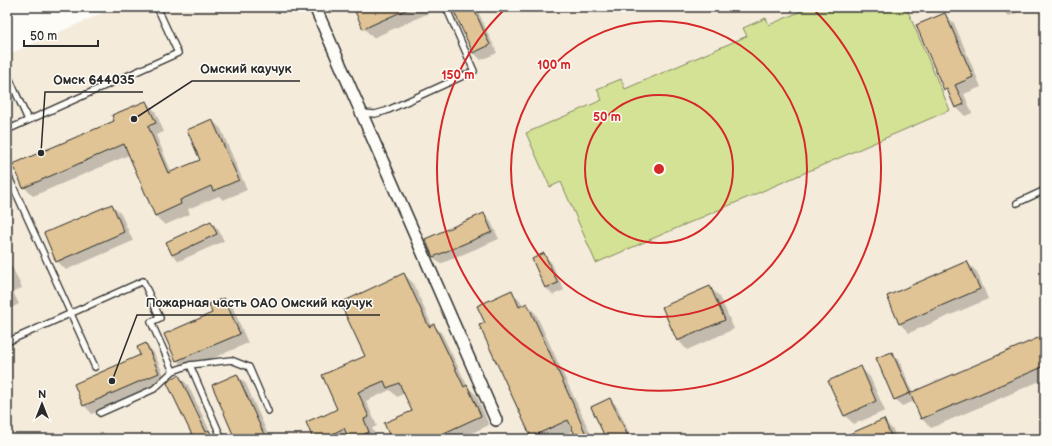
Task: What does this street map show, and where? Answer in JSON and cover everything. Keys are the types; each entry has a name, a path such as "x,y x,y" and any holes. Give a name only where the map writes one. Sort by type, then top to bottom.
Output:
{"street":[{"path":"315,7 496,420"}],"lane":[{"path":"7,130 178,53 157,7"},
{"path":"362,113 375,114 386,111 474,71 446,7"},
{"path":"7,73 28,120"},
{"path":"7,173 94,366"},
{"path":"1017,203 1045,190"},
{"path":"7,342 143,281 160,318 151,322 173,371"},
{"path":"100,413 154,389 173,371 190,365 231,360 249,367 268,411"},
{"path":"190,365 222,439"}],"shaded area":[{"path":"116,7 1045,7 1045,439 7,439 7,55"}],"green space":[{"path":"811,7 906,7 950,110 596,263 561,182 550,187 526,133 602,100 597,89 621,79 625,89 747,36 743,28 766,18 769,25"}],"building":[{"path":"353,7 412,7 363,29"},
{"path":"452,7 473,7 490,45 473,53"},
{"path":"945,13 973,77 955,85 964,104 955,108 947,89 944,90 916,25"},
{"path":"146,101 156,123 148,126 168,173 200,160 187,130 212,119 239,180 213,191 211,186 180,200 181,204 155,216 124,144 23,188 13,164 114,121 112,115"},
{"path":"112,204 124,232 56,262 44,233"},
{"path":"484,213 492,232 433,257 425,239"},
{"path":"211,221 217,234 172,255 166,242"},
{"path":"544,253 558,283 545,288 532,259"},
{"path":"967,261 980,289 899,324 887,296"},
{"path":"404,273 429,327 434,324 464,387 467,385 481,416 431,439 391,439 384,423 412,411 399,383 387,388 384,381 358,392 369,417 364,419 369,432 353,439 349,439 344,428 331,435 333,439 313,439 306,422 337,409 322,375 365,356 340,303"},
{"path":"710,286 725,320 677,341 662,307"},
{"path":"512,290 519,307 527,303 588,439 577,439 568,420 531,437 479,325 485,323 477,306"},
{"path":"224,298 240,334 176,361 164,334 212,313 209,304"},
{"path":"1045,335 1045,366 921,419 910,393"},
{"path":"146,343 159,373 83,406 74,384 140,355 137,347"},
{"path":"892,352 910,393 894,400 876,358"},
{"path":"861,366 876,401 844,416 828,381"},
{"path":"237,374 266,439 235,439 212,385"},
{"path":"179,375 206,432 209,430 213,439 189,439 193,437 167,383"},
{"path":"610,398 629,439 606,439 591,407"},
{"path":"884,419 891,436 885,439 838,439"}],"place":[{"name":"Омский каучук","path":"134,119"},
{"name":"Омск 644035","path":"41,153"},
{"name":"Пожарная часть ОАО Омский каучук","path":"112,381"}]}
